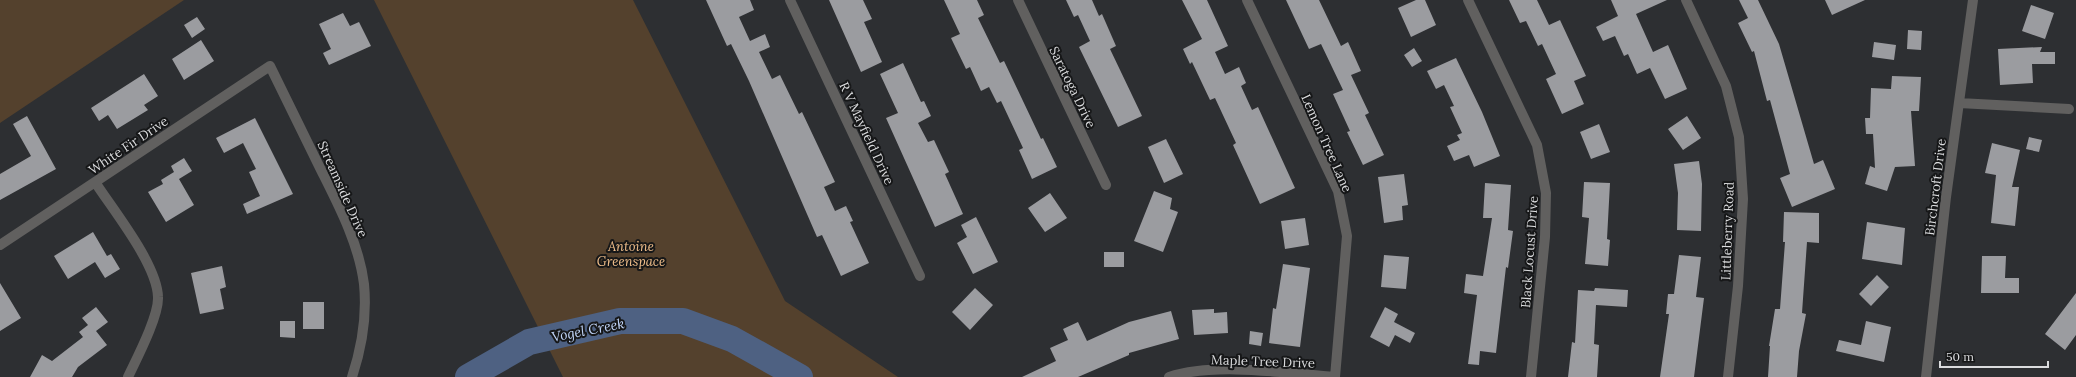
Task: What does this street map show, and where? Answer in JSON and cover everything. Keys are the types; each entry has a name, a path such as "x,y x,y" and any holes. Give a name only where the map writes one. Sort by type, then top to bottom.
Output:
{"street":[{"name":"R V Mayfield Drive","path":"790,0 920,276"},
{"name":"Saratoga Drive","path":"1018,0 1106,185"},
{"name":"Lemon Tree Lane","path":"1247,0 1338,192 1346,236 1334,377"},
{"name":"Black Locust Drive","path":"1468,0 1537,145 1546,193 1545,237 1531,377"},
{"name":"Littleberry Road","path":"1686,0 1726,86 1739,137 1744,199 1738,286 1728,377"},
{"name":"Birchcroft Drive","path":"1926,377 1946,197 1973,0"},
{"name":"White Fir Drive","path":"0,246 270,66"},
{"name":"Streamside Drive","path":"270,66 343,214 360,262 364,283 364,322 357,362 352,377"},
{"path":"1959,103 2069,109"},
{"path":"95,182 142,255 156,282 158,298 148,332 128,377"},
{"name":"Maple Tree Drive","path":"1169,377 1180,373 1219,370 1256,371 1334,377"}],"green space":[{"path":"0,0 184,0 0,123"},
{"name":"Antoine Greenspace","path":"374,0 633,0 785,301 898,377 563,377"}],"building":[{"path":"706,0 750,0 754,10 739,17 750,41 765,34 770,47 759,52 772,79 780,75 799,114 802,112 835,182 824,187 835,211 846,206 853,221 850,222 869,263 841,276 822,235 817,237 749,81 731,44 727,46"},
{"path":"829,0 863,0 872,19 864,22 882,62 861,72"},
{"path":"944,0 977,0 984,15 978,18 1000,63 1004,61 1041,139 1043,138 1057,167 1032,179 1019,150 1023,148 1001,101 997,103 989,87 981,91 970,67 966,69 951,38 960,34"},
{"path":"1066,0 1092,0 1099,16 1102,14 1116,46 1110,49 1142,116 1118,127 1079,47 1090,41 1078,15 1074,17"},
{"path":"1182,0 1207,0 1228,46 1215,52 1225,74 1239,67 1246,83 1241,86 1252,110 1258,107 1295,188 1260,204 1233,145 1236,143 1215,98 1210,100 1192,62 1190,64 1183,49 1202,39"},
{"path":"1286,0 1319,0 1341,46 1348,42 1361,71 1351,75 1369,113 1365,115 1384,155 1363,165 1347,132 1350,131 1333,94 1343,90 1321,44 1309,49"},
{"path":"1416,0 1425,0 1436,25 1411,37 1398,8"},
{"path":"1509,0 1537,0 1549,25 1560,20 1586,76 1574,81 1584,104 1562,114 1546,79 1556,74 1542,44 1538,46 1526,21 1520,23"},
{"path":"1611,0 1667,0 1636,14 1653,52 1668,45 1687,89 1665,99 1650,68 1637,74 1628,54 1624,56 1615,36 1603,41 1596,27 1618,16"},
{"path":"1739,0 1758,0 1779,44 1814,164 1823,160 1835,189 1792,207 1780,178 1790,174 1770,100 1767,101 1754,51 1752,52 1738,23 1748,18"},
{"path":"1825,0 1865,0 1832,15"},
{"path":"2031,5 2054,13 2045,39 2022,31"},
{"path":"343,13 350,26 359,22 371,46 329,65 323,53 331,49 319,24"},
{"path":"197,17 205,29 192,38 184,25"},
{"path":"1908,30 1922,31 1921,50 1907,49"},
{"path":"201,40 214,61 184,80 172,59"},
{"path":"1874,42 1896,45 1894,60 1872,57"},
{"path":"2042,47 2040,52 2055,52 2055,64 2032,64 2033,83 2000,85 1998,49"},
{"path":"1414,48 1422,61 1412,67 1404,55"},
{"path":"1456,58 1482,112 1500,156 1474,167 1469,155 1454,161 1447,146 1460,140 1457,135 1462,133 1450,107 1454,106 1444,85 1436,89 1427,71"},
{"path":"903,63 921,102 924,101 931,116 918,123 928,142 934,140 949,172 945,174 963,214 935,227 886,118 898,113 880,74"},
{"path":"144,74 158,96 144,105 148,110 117,129 108,115 99,121 91,108"},
{"path":"1892,76 1921,77 1919,111 1911,111 1915,166 1895,167 1887,191 1865,184 1870,166 1875,168 1873,134 1866,134 1865,118 1870,118 1871,88 1891,89"},
{"path":"27,116 56,169 0,200 0,174 31,156 13,124"},
{"path":"1687,116 1701,138 1683,150 1668,129"},
{"path":"255,118 293,194 247,214 243,204 260,196 249,172 256,169 243,143 224,153 216,138"},
{"path":"1599,124 1610,152 1591,159 1580,132"},
{"path":"2029,137 2042,140 2039,152 2026,149"},
{"path":"1166,139 1183,174 1164,183 1148,147"},
{"path":"1992,143 2020,150 2012,187 2019,187 2015,226 1991,223 1996,175 1985,173"},
{"path":"184,158 192,171 179,179 194,205 166,222 148,192 163,184 161,180 174,172 171,166"},
{"path":"1699,161 1702,184 1701,231 1677,230 1678,193 1674,164"},
{"path":"1404,174 1408,205 1402,206 1403,220 1384,223 1378,177"},
{"path":"1584,182 1610,183 1607,239 1610,240 1608,266 1585,264 1589,218 1582,217"},
{"path":"1485,183 1511,185 1508,230 1513,231 1508,268 1506,267 1496,353 1480,351 1479,365 1468,364 1477,295 1464,293 1466,274 1483,276 1492,218 1483,218"},
{"path":"1154,191 1172,198 1170,209 1178,212 1163,252 1134,241"},
{"path":"1050,193 1067,218 1045,232 1028,208"},
{"path":"1784,212 1819,213 1819,243 1807,242 1802,313 1806,314 1799,351 1797,377 1768,377 1769,346 1775,309 1780,309 1785,242 1783,242"},
{"path":"976,217 998,262 973,274 957,243 967,237 961,225"},
{"path":"1305,218 1309,245 1285,249 1281,221"},
{"path":"1867,222 1905,228 1902,265 1862,259"},
{"path":"93,232 107,256 111,254 120,269 105,278 95,262 68,279 54,256"},
{"path":"1104,252 1124,252 1124,267 1104,267"},
{"path":"1384,255 1409,257 1406,289 1381,287"},
{"path":"1679,255 1701,257 1696,297 1704,298 1694,377 1660,377 1669,314 1666,314 1668,294 1674,294"},
{"path":"1982,256 2006,256 2005,278 2019,278 2019,293 1981,293"},
{"path":"1283,264 1310,268 1300,347 1269,343 1273,308 1276,309"},
{"path":"222,266 226,287 220,289 224,309 200,314 191,273"},
{"path":"1877,275 1889,287 1871,306 1859,294"},
{"path":"0,283 21,318 0,331"},
{"path":"975,288 993,305 970,330 952,312"},
{"path":"1595,288 1628,290 1627,307 1596,305 1594,344 1599,345 1597,377 1568,377 1572,342 1575,343 1578,290 1594,291"},
{"path":"2076,293 2076,335 2065,350 2045,334"},
{"path":"303,302 324,302 324,329 303,329"},
{"path":"96,307 108,322 96,331 107,345 78,367 72,377 30,377 42,355 52,361 83,337 79,332 88,325 82,318"},
{"path":"1385,307 1398,314 1394,322 1415,333 1410,343 1395,335 1389,347 1370,337"},
{"path":"1214,309 1214,313 1227,312 1228,333 1194,335 1192,310"},
{"path":"1171,311 1179,339 1129,353 1129,355 1078,377 1022,377 1056,361 1050,348 1068,340 1063,329 1078,322 1087,341 1129,322"},
{"path":"280,321 295,321 295,338 280,337"},
{"path":"1866,321 1891,327 1884,362 1836,351 1839,340 1861,345"},
{"path":"1250,331 1263,333 1261,346 1249,344"}],"waterway":[{"name":"Vogel Creek","path":"468,377 529,342 620,321 683,321 732,339 800,377"}]}
